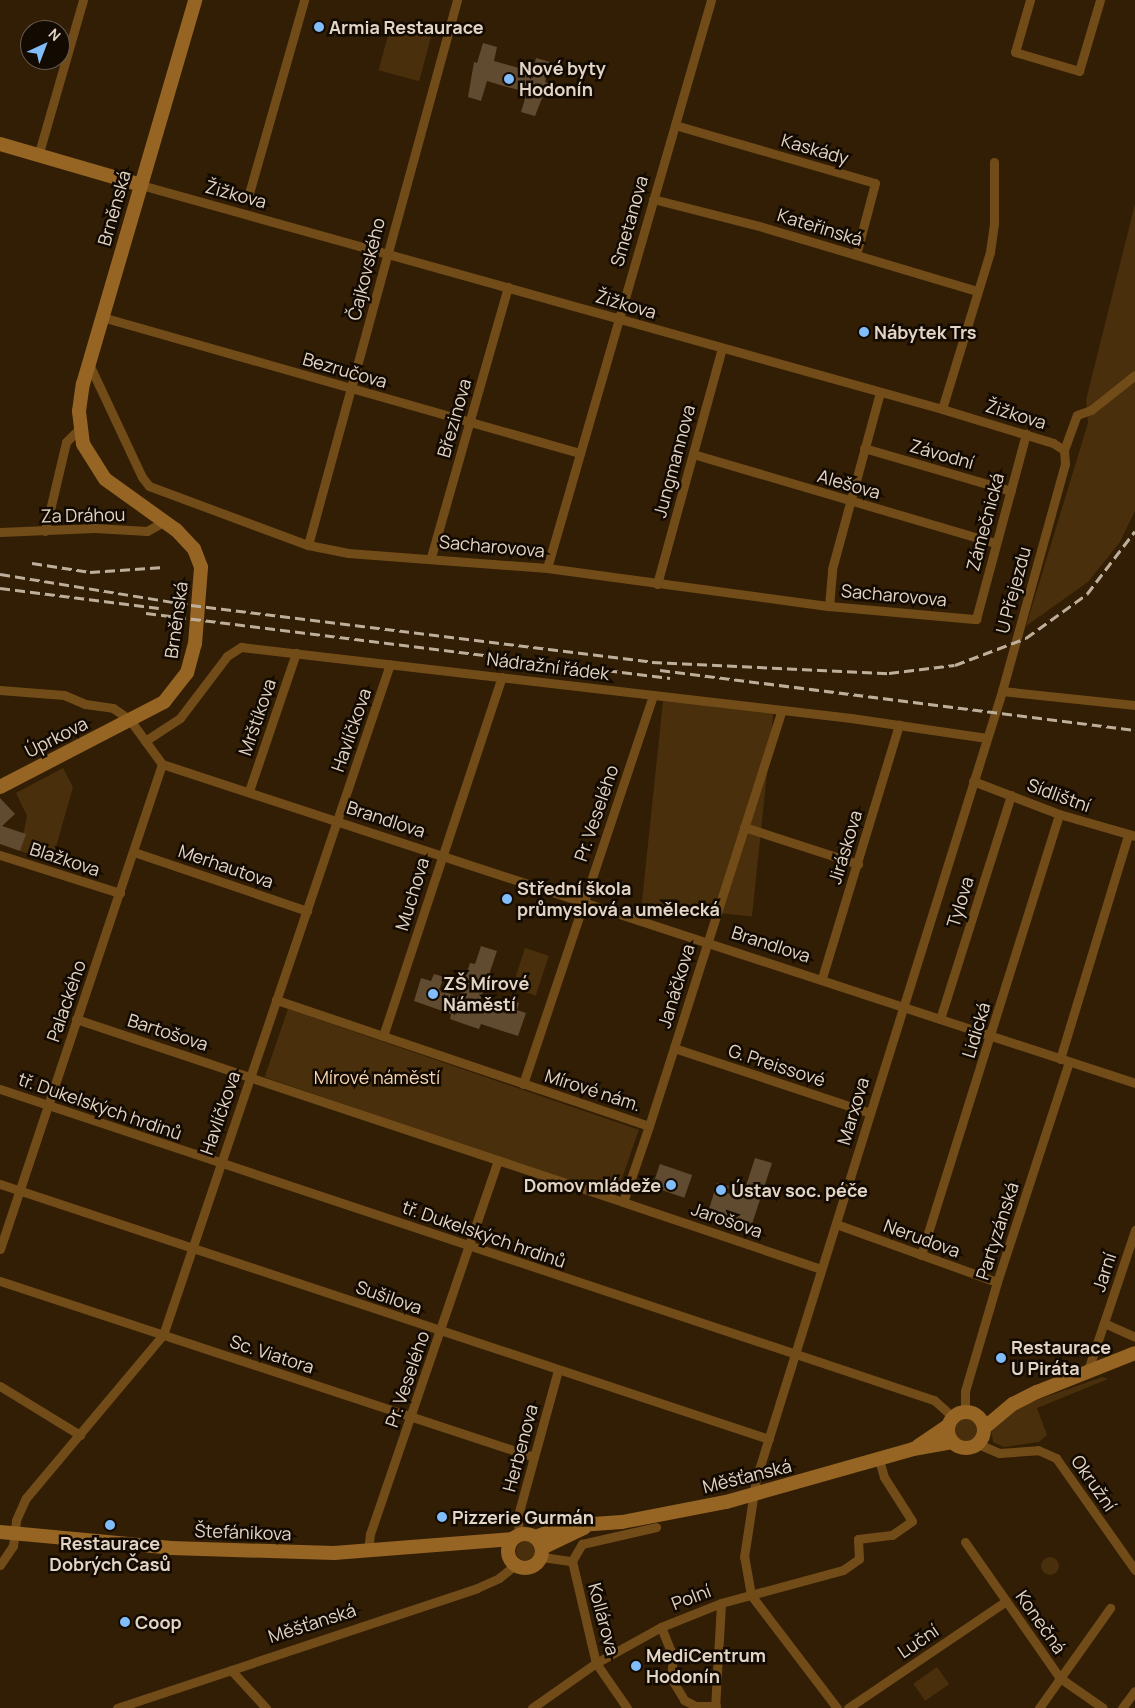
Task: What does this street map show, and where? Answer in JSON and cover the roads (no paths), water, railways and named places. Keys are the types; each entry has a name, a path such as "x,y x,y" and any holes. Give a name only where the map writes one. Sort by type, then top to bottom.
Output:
{"main road":[{"name":"Brněnská","path":"130,720 164,702 179,686 195,644 201,567 186,539 105,479 88,455 80,428 80,400 102,317 195,0"},
{"path":"0,144 141,185"},
{"name":"Úprkova","path":"0,787 130,720"},
{"name":"Měšťanská","path":"913,1450 960,1417 1013,1404 1088,1370 1135,1353"},
{"name":"Měšťanská","path":"515,1565 528,1568 540,1547 565,1526 587,1526 756,1494 913,1450 952,1442 963,1448 978,1444 984,1428 1013,1404"},
{"path":"952,1442 960,1417 984,1428"},
{"name":"Štefánikova","path":"7,1533 171,1548 368,1552 486,1540 514,1541 540,1547"},
{"path":"514,1541 515,1565"}],"street":[{"path":"38,156 83,0"},
{"path":"248,197 304,0"},
{"name":"Čajkovského","path":"308,546 388,255 390,236 457,0"},
{"name":"Smetanova","path":"547,568 711,0"},
{"path":"1030,0 1015,52 1079,71 1100,0"},
{"name":"Kaskády","path":"675,125 876,183 856,255"},
{"path":"942,409 992,237 994,162"},
{"name":"Žižkova","path":"141,185 942,409 1026,434 1064,450 1077,415 1091,410 1135,375"},
{"name":"Kateřinská","path":"653,199 856,255 977,291"},
{"name":"Březinova","path":"431,557 508,287"},
{"name":"Bezručova","path":"102,317 580,453"},
{"name":"Jungmannova","path":"657,584 722,348"},
{"name":"Sacharovova","path":"89,364 149,486 308,546 348,554 431,557 547,568 830,606 976,620"},
{"path":"830,606 832,569 880,392"},
{"path":"45,531 66,442 80,428"},
{"name":"Zámečnická","path":"976,620 1026,434"},
{"name":"Závodní","path":"864,448 1011,491"},
{"name":"U Přejezdu","path":"987,738 1002,691 1065,464 1064,450"},
{"name":"Alešova","path":"693,454 849,502 996,544"},
{"name":"Za Dráhou","path":"0,532 95,528 147,531 163,522"},
{"name":"Nádražní řádek","path":"145,741 180,718 236,648 296,653 653,695 781,713 899,724 987,738"},
{"name":"Mrštíkova","path":"249,791 296,653"},
{"name":"Havlíčkova","path":"0,1565 11,1551 7,1533 26,1498 163,1335 219,1164 390,664"},
{"name":"Muchova","path":"383,1036 502,677"},
{"path":"0,690 64,695 85,704 113,708 130,720 162,764"},
{"path":"1002,691 1135,705"},
{"name":"Pr. Veselého","path":"523,1084 653,695"},
{"name":"Janáčkova","path":"649,1126 781,713"},
{"name":"Jiráskova","path":"822,978 899,724"},
{"name":"Marxova","path":"751,1595 744,1557 769,1439 987,738"},
{"name":"Brandlova","path":"162,764 822,978 1135,1083"},
{"name":"Palackého","path":"0,1249 162,764"},
{"name":"Sídlištní","path":"973,781 1059,814 1132,836"},
{"name":"Tylova","path":"940,1019 1011,795"},
{"name":"Lidická","path":"921,1254 991,1036 1059,814"},
{"path":"744,827 858,864"},
{"name":"Partyzánská","path":"960,1417 965,1391 997,1282 1132,836"},
{"name":"Merhautova","path":"134,852 307,910"},
{"name":"Blažkova","path":"0,855 120,893"},
{"name":"Mírové nám.","path":"276,1000 649,1126 623,1202"},
{"name":"Bartošova","path":"76,1019 249,1076"},
{"name":"G. Preissové","path":"674,1048 870,1112"},
{"path":"249,1076 623,1202"},
{"name":"tř. Dukelských hrdinů","path":"0,1089 795,1356 934,1400 960,1417"},
{"name":"Pr. Veselého","path":"368,1552 370,1534 498,1160"},
{"name":"Sušilova","path":"0,1184 769,1439"},
{"name":"Jarošova","path":"623,1202 821,1269"},
{"name":"Nerudova","path":"836,1224 997,1282"},
{"name":"Jarní","path":"1088,1370 1135,1230"},
{"name":"Sc. Viatora","path":"0,1280 534,1457"},
{"path":"1104,1324 1135,1337"},
{"name":"Herbenova","path":"514,1541 517,1519 558,1370"},
{"path":"0,1386 80,1435"},
{"name":"Okružní","path":"978,1444 999,1453 1038,1450 1056,1458 1135,1570"},
{"name":"Polní","path":"532,1708 596,1663 661,1627 721,1603 842,1570 859,1559 858,1539 892,1535 912,1521 884,1476 879,1460"},
{"path":"540,1547 572,1561 582,1544 656,1527"},
{"name":"Konečná","path":"964,1542 1060,1678 1103,1708"},
{"name":"Kollárova","path":"572,1561 596,1663 627,1708"},
{"name":"Měšťanská","path":"117,1708 477,1588 499,1578 515,1565"},
{"path":"751,1595 837,1708"},
{"name":"Luční","path":"848,1708 1006,1601"},
{"path":"661,1627 673,1656 671,1678 684,1700 696,1706 715,1707 721,1603"},
{"path":"1038,1708 1110,1608"},
{"path":"231,1670 266,1708"},
{"path":"1122,1708 1135,1691"}],"railway":[{"path":"0,574 191,605 652,662 889,673 955,665 1026,638 1087,594 1135,531"},
{"path":"32,563 90,572 164,567"},
{"path":"0,588 159,608"},
{"path":"146,613 670,678"},
{"path":"660,670 1135,730"}],"place":[{"name":"Armia Restaurace","path":"319,27"},
{"name":"Nové byty Hodonín","path":"509,79"},
{"name":"Nábytek Trs","path":"864,332"},
{"name":"Střední škola průmyslová a umělecká","path":"507,899"},
{"name":"ZŠ Mírové Náměstí","path":"433,994"},
{"name":"Domov mládeže","path":"671,1185"},
{"name":"Ústav soc. péče","path":"721,1190"},
{"name":"Restaurace U Piráta","path":"1001,1358"},
{"name":"Pizzerie Gurmán","path":"442,1517"},
{"name":"Restaurace Dobrých Časů","path":"110,1525"},
{"name":"Coop","path":"125,1622"},
{"name":"MediCentrum Hodonín","path":"636,1666"}],"park label":[{"name":"Mírové náměstí","path":"377,1077"}]}
